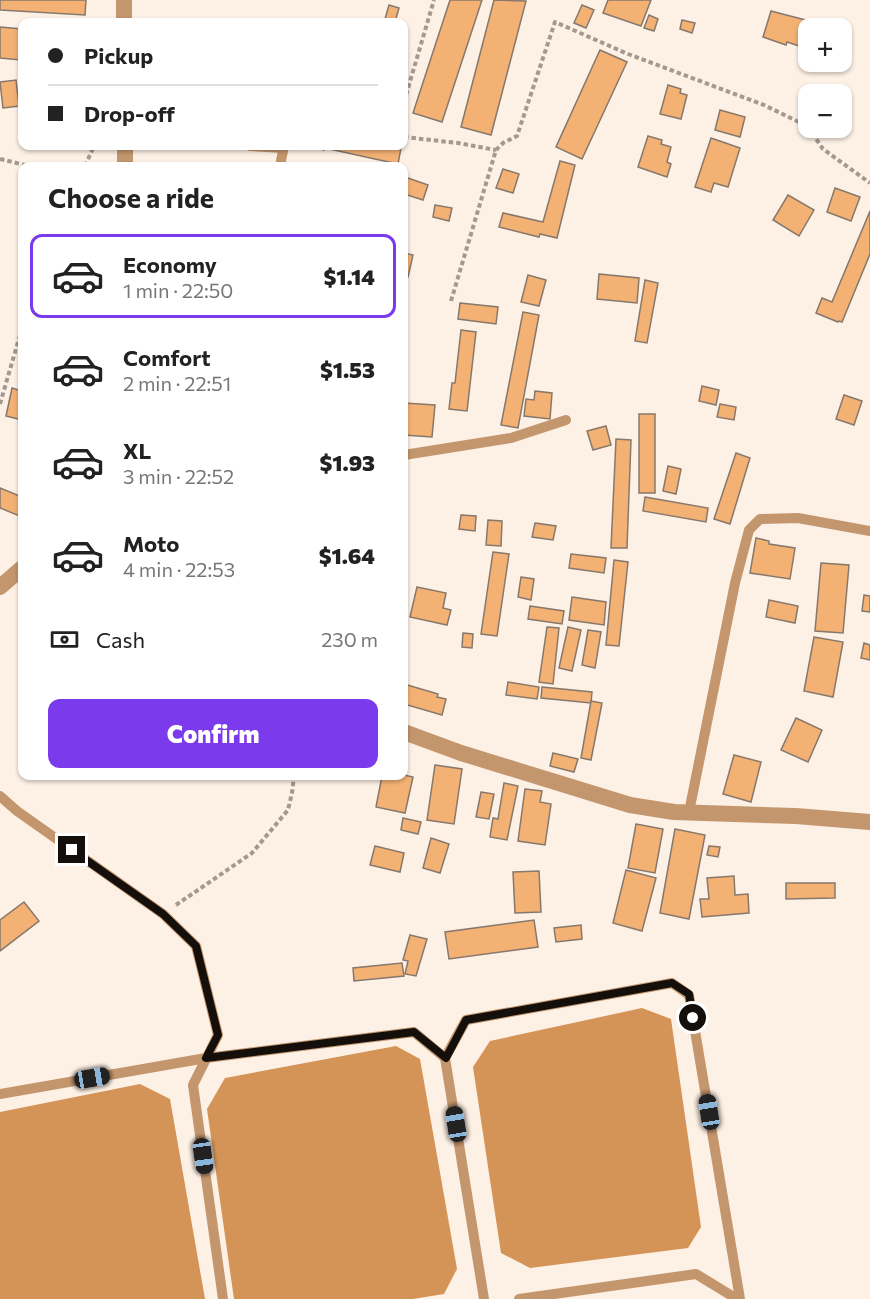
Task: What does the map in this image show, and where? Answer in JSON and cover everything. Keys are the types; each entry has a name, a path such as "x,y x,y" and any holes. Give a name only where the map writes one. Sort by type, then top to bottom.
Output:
{"street":[{"path":"124,0 124,18"},
{"path":"0,586 18,571"},
{"path":"408,733 461,753 630,806 689,812 796,816 870,822"}],"lane":[{"path":"408,454 512,438 566,420"},
{"path":"689,812 735,583 749,530 760,519 798,518 870,531"},
{"path":"0,796 17,812 163,914 196,946 218,1035 193,1085 223,1299"},
{"path":"484,1299 446,1058 466,1020 672,983 689,994 738,1299"},
{"path":"0,1094 206,1058 414,1032 446,1058"},
{"path":"519,1299 696,1274 738,1299"}],"path":[{"path":"408,88 434,0"},
{"path":"452,301 496,150 503,143 517,136 555,22 628,54 764,105 807,126 823,149 870,183"},
{"path":"408,137 496,150"},
{"path":"0,159 18,163"},
{"path":"0,404 2,387 18,340"},
{"path":"163,914 252,853 288,810 294,780"}],"shaded area":[{"path":"642,1008 671,1019 701,1227 688,1248 530,1268 501,1253 473,1067 490,1041"},
{"path":"396,1046 420,1059 457,1269 444,1294 413,1299 234,1299 207,1109 225,1078"},
{"path":"140,1084 170,1099 205,1299 0,1299 0,1112"}],"building":[{"path":"0,0 86,0 85,15 0,10"},
{"path":"450,0 482,0 442,122 413,113"},
{"path":"494,0 526,1 491,135 461,127"},
{"path":"608,0 651,0 641,26 603,13"},
{"path":"389,5 399,8 396,18 385,18"},
{"path":"582,5 594,10 586,28 574,23"},
{"path":"771,11 798,18 798,46 787,42 786,45 763,37"},
{"path":"649,15 658,19 654,31 644,28"},
{"path":"682,20 695,23 692,33 680,29"},
{"path":"0,27 18,29 18,60 0,58"},
{"path":"600,50 627,62 582,159 556,147"},
{"path":"16,80 18,106 3,108 0,82"},
{"path":"668,85 681,89 680,93 687,95 681,119 660,114"},
{"path":"720,110 745,117 740,137 715,130"},
{"path":"648,136 662,140 661,144 671,147 667,162 671,164 667,177 638,167"},
{"path":"711,138 740,148 728,187 714,183 711,192 695,187"},
{"path":"334,150 401,150 398,162"},
{"path":"560,161 575,165 557,238 540,234 539,237 499,227 503,213 543,222"},
{"path":"503,169 519,174 513,193 496,188"},
{"path":"408,178 428,185 423,200 408,195"},
{"path":"835,188 860,197 851,221 827,212"},
{"path":"788,195 814,210 799,236 773,220"},
{"path":"435,205 452,208 449,221 433,217"},
{"path":"870,211 870,254 842,322 838,322 816,313 822,298 832,302"},
{"path":"408,254 413,255 408,277"},
{"path":"599,274 639,278 637,303 597,299"},
{"path":"528,275 546,280 539,306 521,302"},
{"path":"645,280 658,283 647,343 635,341"},
{"path":"460,303 498,307 496,324 458,319"},
{"path":"523,312 539,315 518,428 501,425"},
{"path":"461,330 476,332 467,411 449,409 452,383 455,383"},
{"path":"702,386 719,390 716,405 699,401"},
{"path":"12,388 18,390 18,419 6,416"},
{"path":"535,391 552,393 550,419 524,416 526,399 534,400"},
{"path":"844,395 862,401 854,425 836,419"},
{"path":"408,403 435,405 432,437 408,435"},
{"path":"720,404 736,407 734,420 717,417"},
{"path":"639,414 655,414 655,493 639,493"},
{"path":"606,426 611,445 593,450 587,431"},
{"path":"616,439 631,440 627,548 611,548"},
{"path":"736,453 750,458 730,524 714,519"},
{"path":"668,466 681,469 676,494 663,491"},
{"path":"0,488 18,495 18,515 0,508"},
{"path":"645,497 708,508 706,522 643,511"},
{"path":"461,515 476,516 475,531 459,529"},
{"path":"488,520 502,521 501,546 486,545"},
{"path":"535,523 556,526 553,540 532,537"},
{"path":"756,538 769,541 769,544 795,548 790,579 750,573"},
{"path":"493,552 509,554 497,636 481,634"},
{"path":"571,554 606,558 604,573 569,568"},
{"path":"614,560 628,562 619,646 606,645"},
{"path":"821,563 849,565 843,633 815,631"},
{"path":"521,577 534,579 531,600 518,597"},
{"path":"417,587 446,593 443,608 451,610 447,625 410,617"},
{"path":"864,595 870,596 870,612 862,611"},
{"path":"572,597 606,602 604,625 569,620"},
{"path":"769,600 798,606 795,623 766,617"},
{"path":"530,606 564,611 562,624 528,619"},
{"path":"547,627 559,628 553,684 539,682"},
{"path":"568,627 581,630 572,671 559,668"},
{"path":"588,630 601,632 595,668 582,665"},
{"path":"463,633 473,634 472,648 462,647"},
{"path":"814,637 843,642 833,697 804,691"},
{"path":"864,643 870,645 870,660 861,658"},
{"path":"508,682 539,687 537,699 506,695"},
{"path":"408,685 438,694 437,697 446,699 442,715 408,705"},
{"path":"542,687 592,692 591,703 541,698"},
{"path":"591,701 602,703 591,760 581,758"},
{"path":"796,718 822,730 808,762 781,750"},
{"path":"553,753 578,759 574,772 550,766"},
{"path":"734,755 761,762 751,802 723,794"},
{"path":"435,765 462,769 454,824 427,820"},
{"path":"408,776 413,777 405,813 376,807 381,780 408,780"},
{"path":"504,783 518,786 507,840 490,837 493,818 498,819"},
{"path":"525,789 542,791 540,802 551,804 545,845 518,841"},
{"path":"481,792 494,794 489,819 476,817"},
{"path":"403,818 421,822 418,834 401,830"},
{"path":"636,824 663,829 655,873 628,868"},
{"path":"675,829 705,835 689,919 660,913"},
{"path":"431,838 449,844 440,873 423,868"},
{"path":"375,846 404,853 400,872 370,865"},
{"path":"709,846 720,847 718,857 707,855"},
{"path":"626,870 656,878 642,931 613,923"},
{"path":"539,871 541,912 515,913 513,872"},
{"path":"734,876 735,895 748,894 749,913 702,917 700,899 709,899 707,878"},
{"path":"786,883 835,883 835,898 786,899"},
{"path":"24,902 39,921 0,951 0,920"},
{"path":"534,920 538,947 449,959 445,932"},
{"path":"581,925 582,939 556,942 554,928"},
{"path":"410,935 427,939 416,976 405,974 408,961 403,960"},
{"path":"402,963 404,976 354,981 353,968"}],"route":[{"path":"72,850 163,914 196,946 218,1035 206,1058 414,1032 446,1058 466,1020 672,983 689,994 693,1018"}]}
